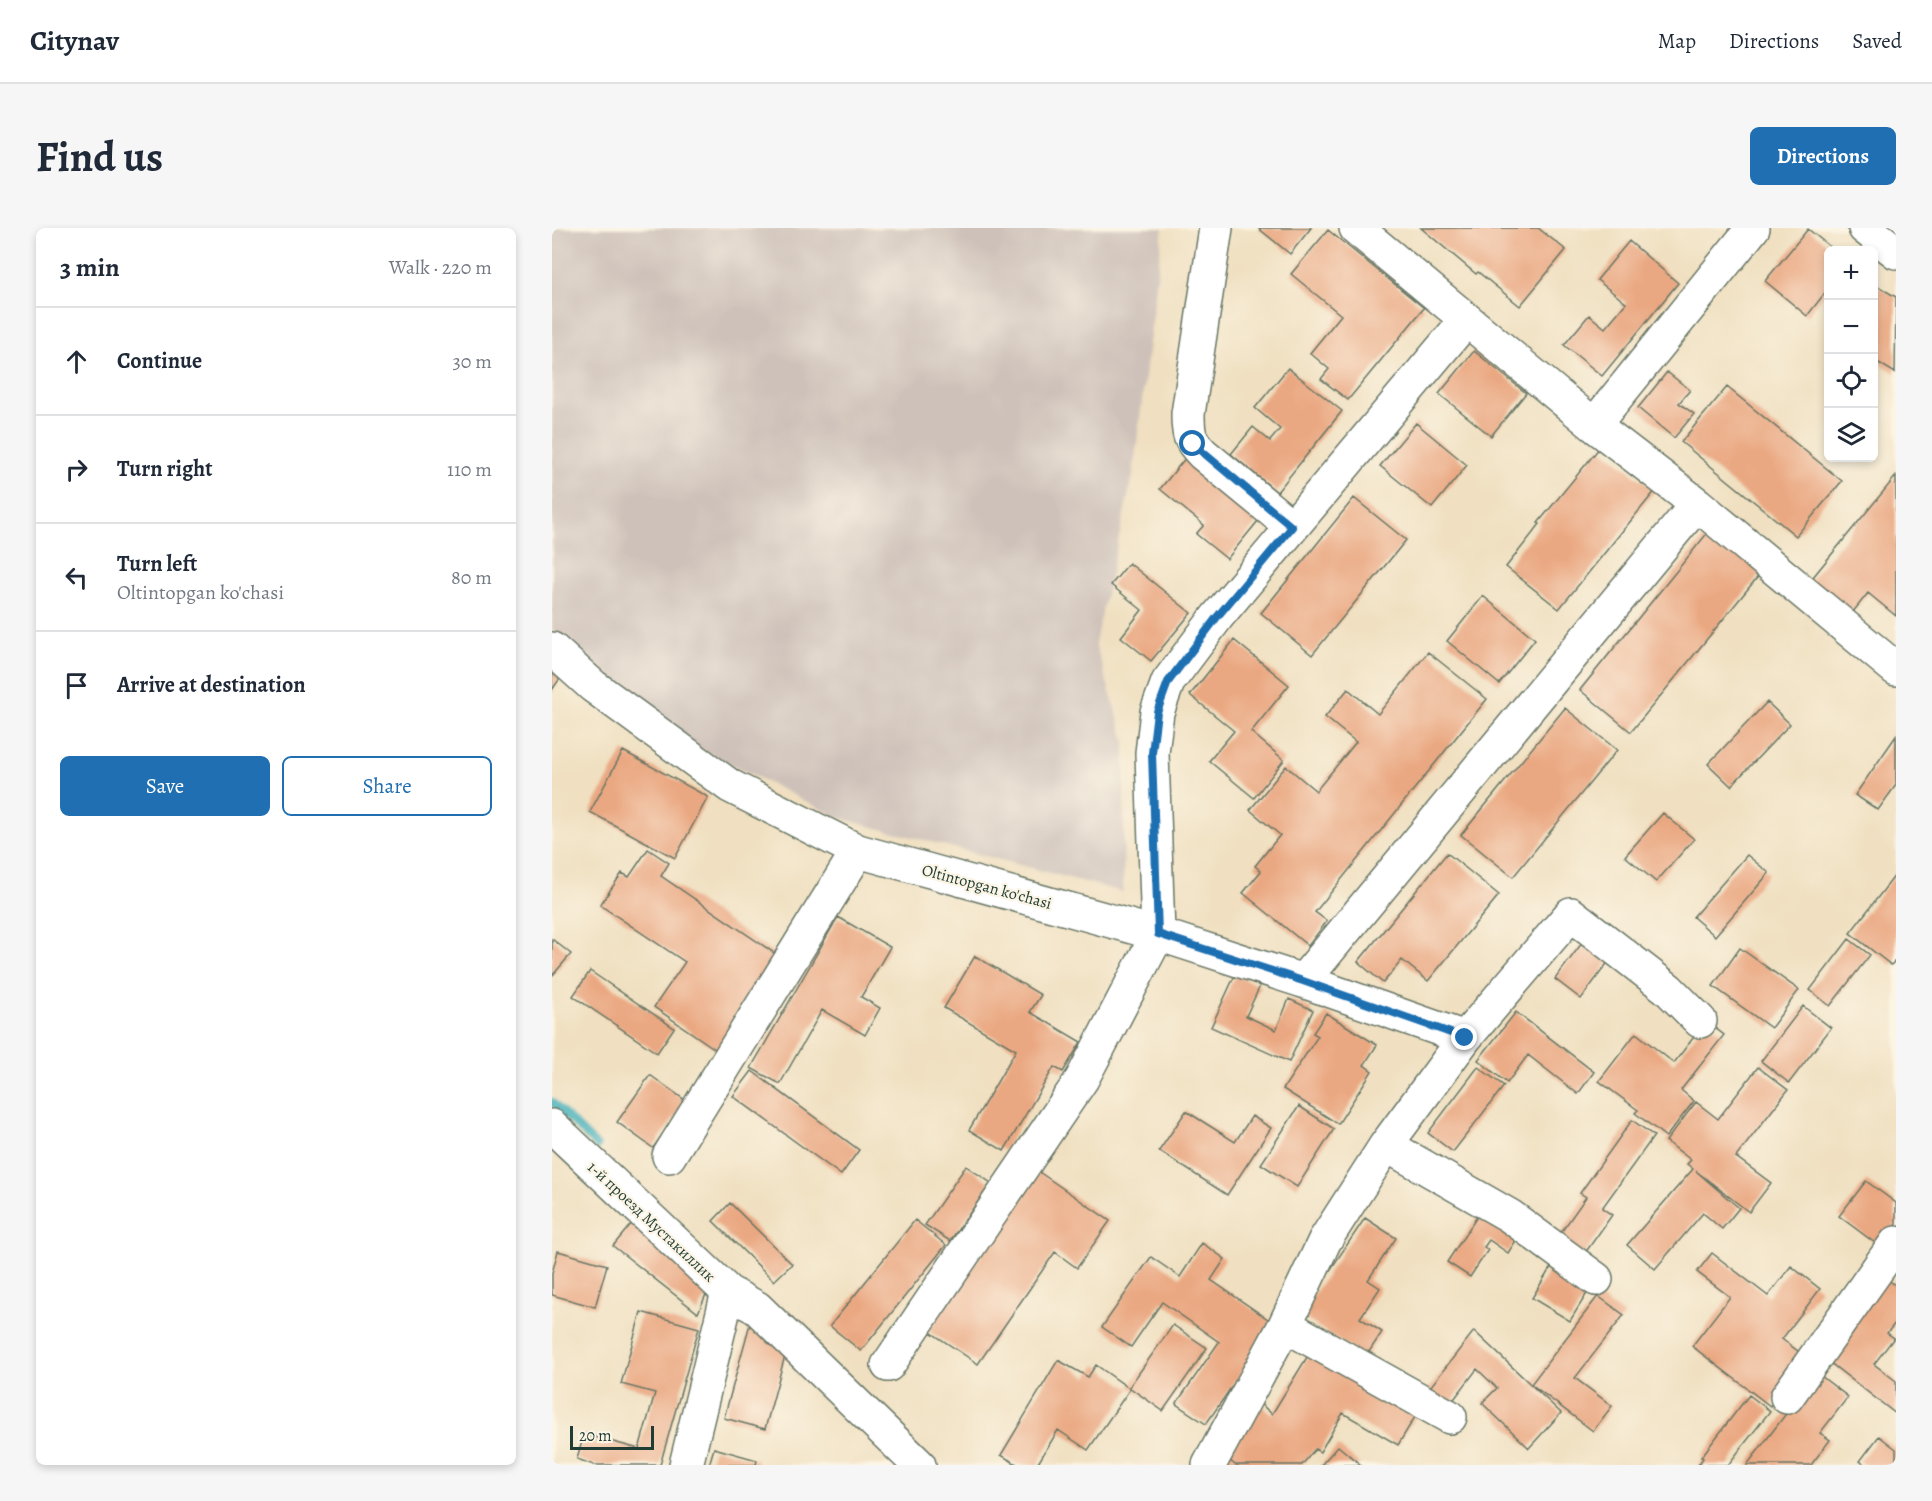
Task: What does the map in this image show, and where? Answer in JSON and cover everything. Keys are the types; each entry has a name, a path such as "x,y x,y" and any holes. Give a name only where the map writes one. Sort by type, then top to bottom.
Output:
{"street":[{"path":"1216,228 1188,414 1188,431 1193,444 1203,454 1292,527"},
{"path":"1356,228 1594,425 1697,504 1896,669"},
{"path":"1594,425 1753,228"},
{"path":"1865,228 1896,252"},
{"path":"888,1365 1082,1079 1158,934 1152,753 1157,712 1168,682 1217,617 1467,320"},
{"path":"1303,981 1697,504"},
{"name":"Oltintopgan ko'chasi","path":"552,649 593,686 730,786 858,851 1158,934 1303,981 1465,1038"},
{"path":"669,1156 858,851"},
{"path":"1209,1465 1285,1325 1325,1240 1386,1145 1465,1038 1571,915 1668,989 1700,1021"},
{"name":"1-й проезд Мустакиллик","path":"552,1126 728,1292 686,1465"},
{"path":"1386,1145 1510,1216 1596,1279"},
{"path":"1787,1397 1896,1243"},
{"path":"728,1292 758,1308 919,1465"},
{"path":"1285,1325 1450,1417"}],"shaded area":[{"path":"552,228 1163,228 1133,475 1095,643 1125,741 1123,892 839,818 695,746 552,630"}],"building":[{"path":"1258,228 1311,228 1290,254"},
{"path":"1421,228 1538,228 1566,250 1520,306 1478,272 1476,274"},
{"path":"1808,229 1829,246 1824,246 1824,294 1807,316 1765,281"},
{"path":"1328,230 1424,308 1348,400 1321,379 1329,369 1310,353 1341,315 1291,274"},
{"path":"1629,241 1678,283 1602,376 1564,345 1589,315 1605,328 1626,303 1597,280"},
{"path":"1878,286 1896,297 1895,373 1878,362"},
{"path":"1474,351 1526,393 1491,436 1439,394"},
{"path":"1288,368 1342,411 1277,492 1231,454 1253,427 1270,441 1280,429 1255,408"},
{"path":"1667,372 1690,390 1679,403 1694,414 1674,438 1638,408"},
{"path":"1727,387 1842,481 1796,536 1681,442"},
{"path":"1416,423 1467,465 1432,508 1380,466"},
{"path":"1600,447 1655,491 1559,609 1506,567 1540,524 1538,523"},
{"path":"1187,456 1262,516 1227,559 1196,534 1204,525 1160,489"},
{"path":"1896,476 1896,616 1868,593 1845,622 1804,588"},
{"path":"1354,498 1406,540 1312,655 1261,613"},
{"path":"1713,526 1765,568 1631,732 1580,690"},
{"path":"1129,563 1191,613 1151,661 1121,637 1142,610 1111,585"},
{"path":"1483,596 1535,639 1499,684 1447,641"},
{"path":"1234,640 1289,685 1251,732 1284,760 1254,798 1209,761 1234,731 1190,695"},
{"path":"1428,652 1487,699 1315,912 1327,921 1308,946 1243,893 1261,871 1255,866 1280,835 1250,810 1286,766 1316,791 1356,742 1325,717 1348,689 1378,714"},
{"path":"552,662 565,671 552,690"},
{"path":"1767,702 1790,724 1731,786 1708,764"},
{"path":"1565,708 1617,750 1513,877 1461,835"},
{"path":"1896,736 1896,785 1878,810 1855,795"},
{"path":"623,751 708,797 675,858 590,812"},
{"path":"1663,813 1694,839 1656,882 1625,856"},
{"path":"648,849 669,863 661,876 777,955 718,1051 654,1007 685,962 600,905 622,873 629,877"},
{"path":"1447,853 1499,895 1428,981 1402,960 1383,983 1358,962"},
{"path":"1747,855 1769,873 1715,936 1693,917"},
{"path":"1896,874 1896,960 1891,965 1850,933"},
{"path":"838,917 890,947 861,997 880,1008 865,1035 822,1010 780,1084 751,1068"},
{"path":"1591,931 1617,950 1581,999 1555,979"},
{"path":"552,939 571,954 552,976"},
{"path":"1849,939 1870,955 1830,1006 1810,990"},
{"path":"1740,948 1799,990 1771,1028 1713,986"},
{"path":"975,956 1041,995 1030,1012 1081,1042 1063,1072 1054,1067 1004,1151 969,1130 1016,1050 944,1008"},
{"path":"590,971 674,1028 657,1053 573,996"},
{"path":"1235,975 1260,986 1246,1016 1276,1030 1289,999 1313,1010 1289,1062 1211,1027"},
{"path":"1803,1006 1831,1028 1789,1083 1761,1061"},
{"path":"1516,1012 1594,1072 1578,1094 1528,1055 1507,1083 1478,1060"},
{"path":"1326,1013 1377,1045 1364,1065 1372,1071 1338,1124 1283,1089 1318,1036 1313,1033"},
{"path":"1706,1021 1724,1035 1681,1090 1694,1101 1666,1137 1635,1113 1638,1110 1599,1081 1636,1033 1674,1063"},
{"path":"1478,1067 1504,1086 1453,1152 1428,1133"},
{"path":"1758,1067 1788,1090 1736,1157 1771,1183 1749,1212 1696,1171 1739,1208 1722,1229 1703,1213 1655,1269 1627,1245 1693,1169 1687,1164 1691,1160 1666,1141 1696,1102 1718,1119"},
{"path":"752,1071 859,1150 841,1175 733,1096"},
{"path":"650,1075 686,1101 653,1148 617,1122"},
{"path":"1299,1106 1334,1129 1297,1187 1261,1164"},
{"path":"1186,1111 1235,1142 1252,1116 1271,1128 1227,1195 1159,1151"},
{"path":"1632,1120 1654,1136 1602,1208 1612,1215 1583,1256 1557,1238 1586,1197 1580,1193"},
{"path":"966,1166 991,1183 950,1241 925,1225"},
{"path":"1039,1172 1110,1221 1077,1268 1055,1252 978,1364 929,1331"},
{"path":"1866,1181 1896,1203 1896,1224 1879,1246 1839,1216"},
{"path":"730,1203 792,1264 774,1281 713,1221"},
{"path":"1484,1206 1522,1231 1508,1253 1489,1240 1484,1247 1488,1250 1470,1277 1447,1262"},
{"path":"1365,1218 1396,1238 1368,1280 1380,1288 1360,1318 1382,1332 1365,1358 1300,1315"},
{"path":"915,1220 946,1245 861,1351 830,1326"},
{"path":"632,1223 710,1285 698,1313 613,1246"},
{"path":"1202,1243 1225,1259 1211,1280 1275,1324 1206,1424 1176,1404 1219,1342 1162,1302 1131,1347 1102,1327 1151,1257 1180,1277"},
{"path":"558,1251 607,1265 595,1307 552,1295 552,1273"},
{"path":"1712,1253 1768,1296 1791,1266 1820,1289 1782,1339 1807,1358 1770,1406 1692,1346 1730,1297 1697,1272"},
{"path":"1551,1267 1589,1290 1570,1321 1532,1298"},
{"path":"1886,1278 1896,1286 1896,1322 1887,1333 1894,1338 1874,1364 1896,1381 1896,1414 1824,1358"},
{"path":"1598,1296 1624,1315 1575,1378 1612,1406 1593,1431 1531,1384"},
{"path":"641,1312 699,1328 660,1465 594,1465 577,1459 584,1434 639,1449 655,1393 621,1384"},
{"path":"751,1320 789,1341 765,1429 724,1418"},
{"path":"1173,1325 1207,1348 1163,1411 1129,1387"},
{"path":"1474,1331 1561,1413 1529,1448 1482,1403 1497,1388 1477,1369 1448,1407 1427,1391"},
{"path":"1312,1349 1418,1412 1398,1445 1343,1413 1320,1452 1315,1449 1302,1465 1235,1465 1225,1456 1256,1400 1272,1414"},
{"path":"1058,1360 1088,1377 1096,1365 1130,1389 1088,1450 1058,1430 1037,1465 1018,1465 1001,1455"},
{"path":"1817,1373 1848,1397 1820,1433 1830,1440 1811,1465 1747,1465"},
{"path":"1749,1395 1770,1411 1728,1465 1698,1465 1703,1458 1701,1457"},
{"path":"1879,1436 1896,1449 1896,1465 1865,1465 1860,1461"},
{"path":"1338,1446 1361,1465 1321,1465"},
{"path":"714,1448 757,1460 756,1465 709,1465"}],"waterway":[{"path":"552,1102 597,1146"}],"route":[{"path":"1193,444 1292,527 1217,617 1168,682 1157,712 1152,753 1158,934 1303,981 1465,1038"}]}
